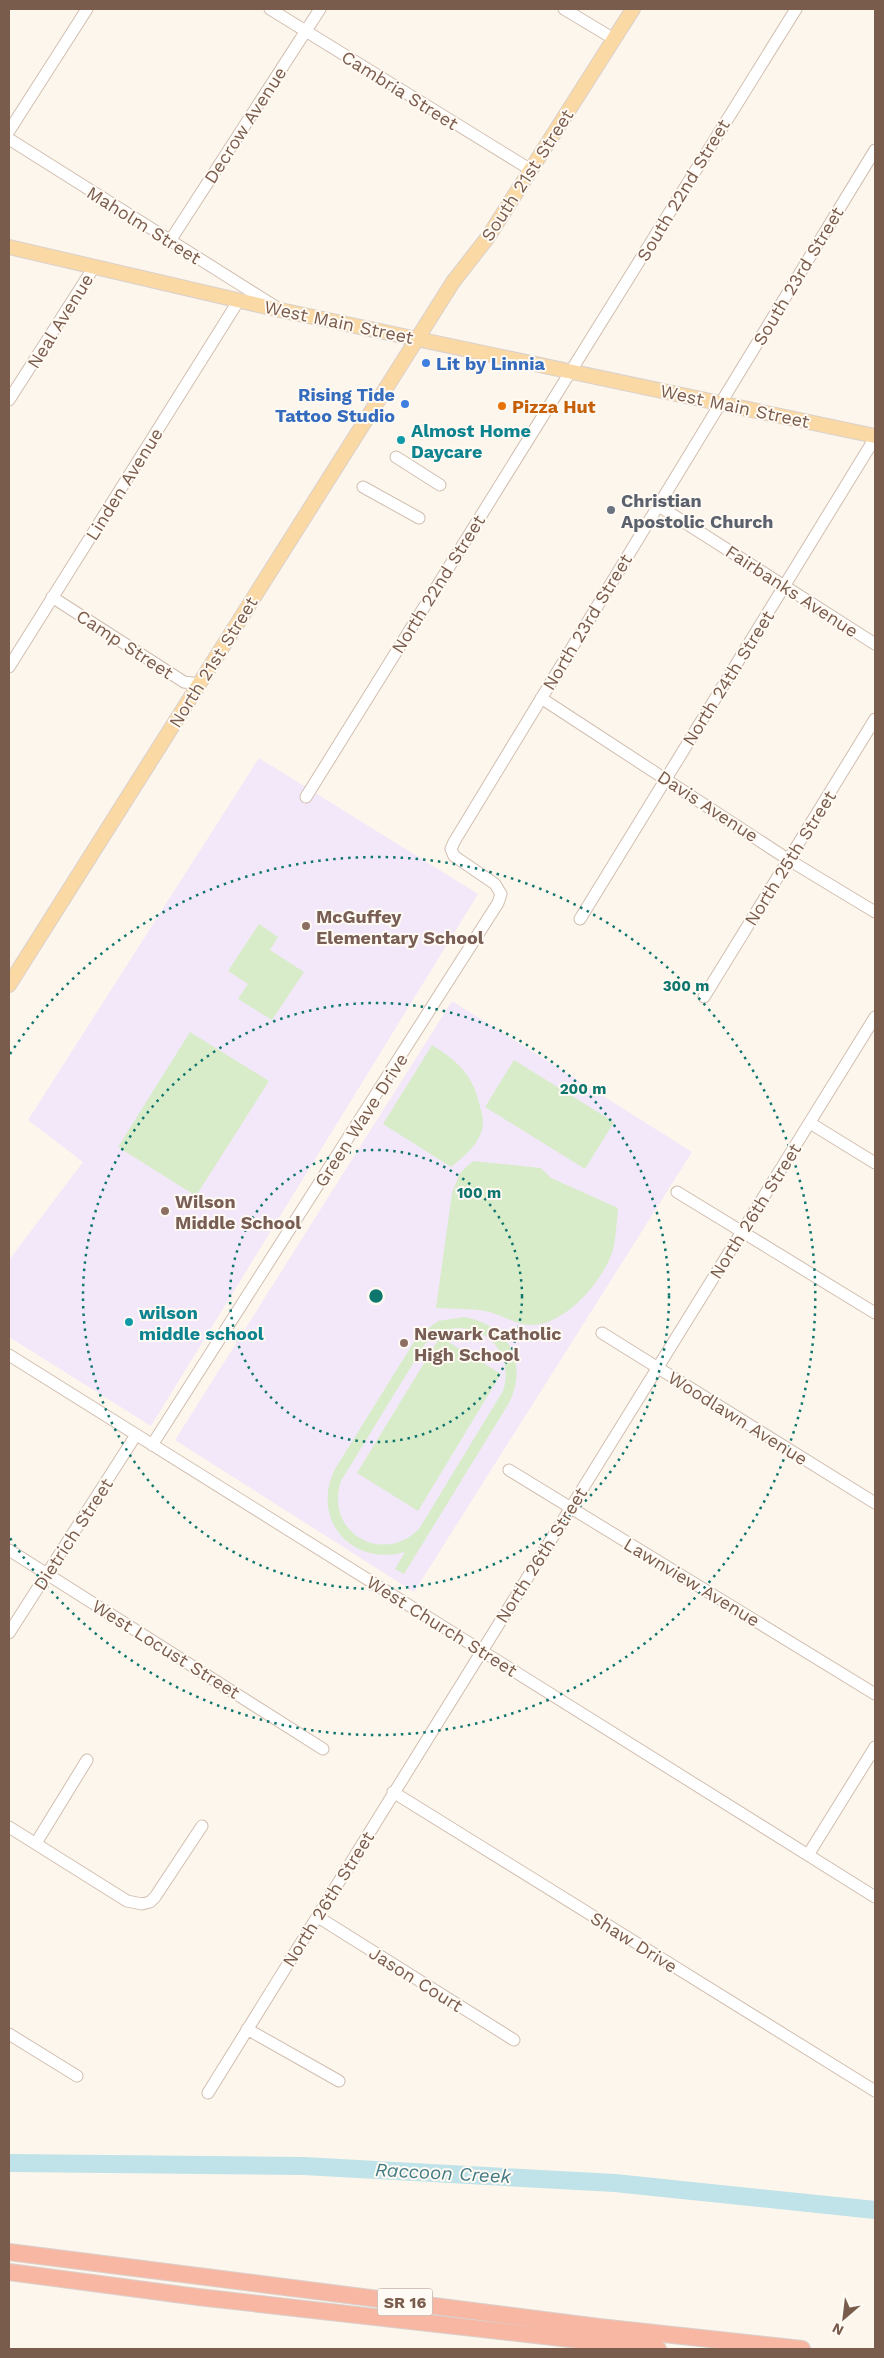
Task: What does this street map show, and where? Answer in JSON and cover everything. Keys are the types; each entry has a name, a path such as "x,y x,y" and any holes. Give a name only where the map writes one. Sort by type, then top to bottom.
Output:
{"highway":[{"name":"SR 16","path":"9,2252 599,2327 802,2349"},
{"name":"SR 16","path":"9,2272 189,2296 658,2349"}],"main road":[{"name":"South 21st Street","path":"418,339 453,282 488,237 632,9"},
{"name":"West Main Street","path":"9,247 280,310 875,437"},
{"name":"North 21st Street","path":"9,985 418,339"}],"street":[{"path":"9,131 87,9"},
{"name":"Cambria Street","path":"270,9 531,170"},
{"name":"Decrow Avenue","path":"170,241 320,9"},
{"path":"564,9 614,39"},
{"name":"South 22nd Street","path":"571,371 796,9"},
{"name":"Maholm Street","path":"9,139 280,310"},
{"name":"South 23rd Street","path":"722,403 875,150"},
{"name":"Neal Avenue","path":"9,400 94,267"},
{"name":"Linden Avenue","path":"9,667 239,300"},
{"name":"North 22nd Street","path":"306,797 571,371"},
{"name":"North 23rd Street","path":"501,894 495,884 454,856 451,849 454,842 614,575 722,403"},
{"name":"North 24th Street","path":"580,919 875,437"},
{"path":"396,457 440,485"},
{"path":"363,487 419,518"},
{"name":"Fairbanks Avenue","path":"659,506 875,644"},
{"name":"Camp Street","path":"52,597 184,682 200,684"},
{"name":"Davis Avenue","path":"541,698 789,860 875,912"},
{"name":"North 25th Street","path":"704,997 875,719"},
{"name":"Green Wave Drive","path":"152,1445 426,1018 498,903 501,894"},
{"name":"North 26th Street","path":"208,2093 875,1017"},
{"path":"810,1123 875,1163"},
{"path":"677,1192 875,1313"},
{"name":"Woodlawn Avenue","path":"602,1333 875,1503"},
{"name":"West Church Street","path":"9,1355 875,1897"},
{"name":"Dietrich Street","path":"9,1633 136,1435"},
{"name":"Lawnview Avenue","path":"509,1470 875,1694"},
{"name":"West Locust Street","path":"9,1550 324,1749"},
{"path":"808,1855 875,1747"},
{"path":"36,1843 88,1760"},
{"name":"Shaw Drive","path":"393,1792 875,2091"},
{"path":"9,1827 127,1901 142,1904 150,1902 155,1897 202,1826"},
{"name":"Jason Court","path":"318,1917 514,2040"},
{"path":"248,2029 339,2081"},
{"path":"9,2034 77,2076"}],"shaded area":[{"path":"259,758 478,894 151,1426 9,1337 9,1260 83,1162 28,1120"},
{"name":"Newark Catholic High School","path":"452,1001 692,1152 414,1592 175,1440"}],"green space":[{"path":"259,924 278,937 270,950 304,972 272,1020 238,999 248,984 228,971"},
{"path":"190,1032 269,1081 196,1196 118,1147"},
{"path":"432,1045 457,1063 469,1077 477,1095 482,1116 483,1126 476,1143 451,1167 383,1124"},
{"path":"514,1060 614,1122 585,1169 485,1107"},
{"path":"473,1161 541,1168 551,1178 618,1208 614,1246 603,1271 584,1297 559,1317 546,1323 527,1325 490,1312 470,1309 436,1308 452,1193 460,1173"},
{"path":"464,1317 479,1321 492,1328 503,1337 510,1348 515,1360 517,1374 515,1388 509,1403 404,1574 395,1569 405,1552 386,1555 368,1553 353,1546 341,1535 332,1522 328,1506 329,1488 335,1469 417,1337 438,1321","holes":["456,1328 469,1329 489,1339 502,1356 506,1379 503,1391 419,1529 404,1540 389,1544 374,1544 360,1538 348,1528 341,1515 338,1499 341,1481 425,1344 442,1331"]},
{"path":"440,1337 501,1374 418,1511 357,1473"}],"waterway":[{"name":"Raccoon Creek","path":"9,2163 303,2166 615,2183 875,2210"}],"place":[{"name":"Lit by Linnia","path":"426,363"},
{"name":"Rising Tide Tattoo Studio","path":"405,404"},
{"name":"Pizza Hut","path":"502,406"},
{"name":"Almost Home Daycare","path":"401,440"},
{"name":"Christian Apostolic Church","path":"611,510"},
{"name":"McGuffey Elementary School","path":"306,926"},
{"name":"Wilson Middle School","path":"165,1211"},
{"name":"wilson middle school","path":"129,1322"},
{"name":"Newark Catholic High School","path":"404,1343"}]}
